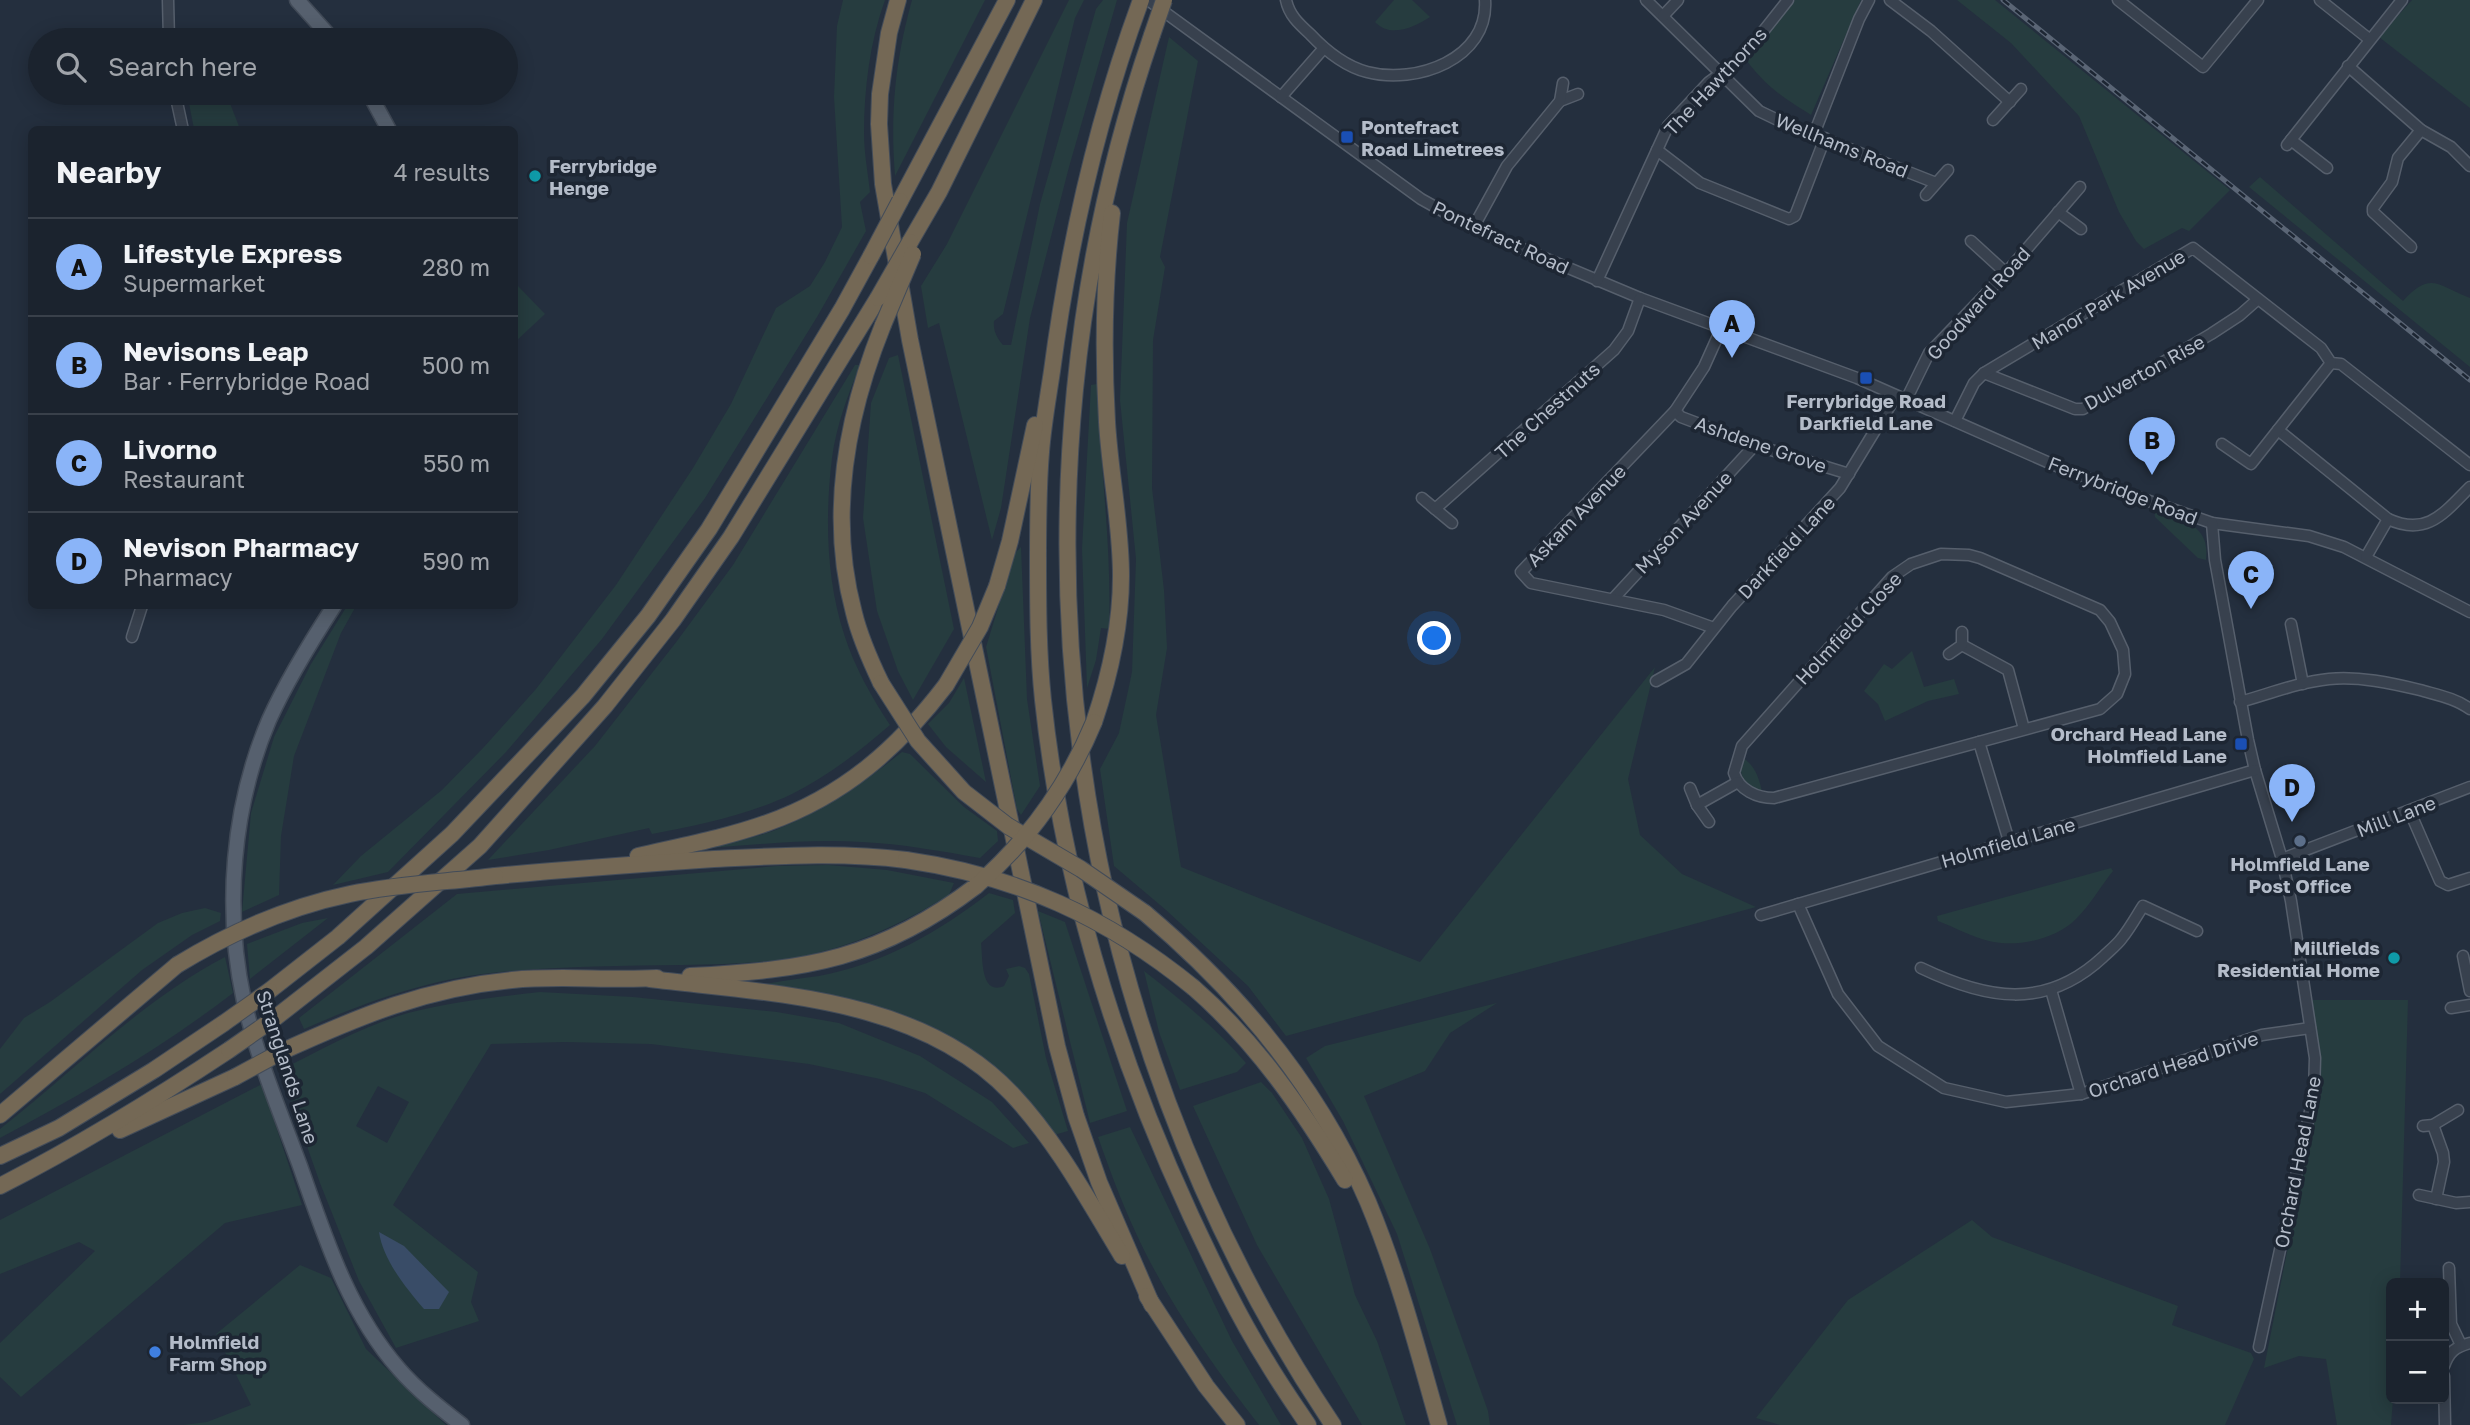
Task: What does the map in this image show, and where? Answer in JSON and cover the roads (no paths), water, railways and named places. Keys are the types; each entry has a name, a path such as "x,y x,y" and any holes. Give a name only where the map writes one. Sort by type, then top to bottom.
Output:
{"highway":[{"path":"898,0 880,93 880,145 883,184 910,340 1057,1046 1076,1116 1099,1182 1152,1305"},
{"path":"0,1156 59,1128 154,1070 224,1023 338,937 452,834 583,696 648,616 709,529 842,309 1007,0"},
{"path":"1034,0 911,248 866,370 844,468 841,542 848,591 866,650 881,683 918,741 964,792 1009,825 1145,914 1210,971 1282,1054 1340,1146 1367,1200 1394,1271 1438,1425"},
{"path":"594,866 747,830 770,823 814,802 851,780 892,747 922,717 946,684 975,637 997,586 1010,541 1058,320 1083,188 1108,92 1140,0"},
{"path":"1164,0 1121,138 1089,282 1077,366 1069,458 1067,581 1075,708 1097,858 1119,952 1155,1069 1213,1212 1249,1286 1333,1425"},
{"path":"65,1153 146,1119 283,1051 387,1006 426,995 514,979 650,979 742,973 833,960 908,931 943,910 976,887 1013,852 1045,812 1073,769 1094,722 1111,665 1120,606 1120,546 1105,383 1109,233 1121,138"},
{"path":"0,1186 65,1153 149,1104 275,1018 366,947 480,846 605,706 673,620 731,537 911,248"},
{"path":"1058,320 1041,452 1038,620 1042,696 1050,758 1069,860 1101,978 1166,1160 1213,1262 1248,1328 1308,1425"},
{"path":"0,1115 177,965 241,930 321,901 382,889 594,866 788,855 861,856 906,860 984,875 1060,902 1130,940 1194,988 1239,1031 1271,1069 1312,1126 1345,1180"},
{"path":"650,979 807,998 882,1016 917,1030 978,1063 1011,1093 1052,1141 1152,1305 1206,1386 1237,1425"},
{"path":"1249,1015 1301,1094 1345,1180 1376,1248 1438,1425"}],"main road":[{"path":"297,0 322,28"},
{"path":"375,105 387,126"},
{"name":"Stranglands Lane","path":"332,609 287,683 269,722 250,776 240,824 234,874 234,925 240,976 251,1026 319,1222 344,1285 376,1340 395,1365 423,1393 462,1425"}],"street":[{"path":"168,0 169,28"},
{"name":"Pontefract Road","path":"1148,0 1421,199 1473,228 1597,281 1813,360 1901,398"},
{"path":"1286,0 1289,12 1297,22 1324,48 1351,67 1376,74 1405,76 1433,70 1463,51 1478,35 1486,13 1485,0"},
{"name":"Wellhams Road","path":"1646,0 1759,111 1937,183"},
{"path":"1663,16 1678,0"},
{"name":"The Hawthorns","path":"1597,281 1668,126 1721,72 1742,58 1788,0"},
{"path":"1657,150 1700,183 1789,219 1795,216 1858,19 1868,0"},
{"path":"1890,0 1931,31 2010,102"},
{"path":"2122,1 2203,67 2258,0"},
{"path":"2319,0 2370,39"},
{"path":"2328,169 2289,143 2402,0"},
{"path":"1281,97 1324,48"},
{"path":"2348,66 2421,130 2451,147 2470,166"},
{"path":"1560,101 1563,83"},
{"path":"1993,120 2021,89"},
{"path":"1473,228 1507,166 1560,101 1578,94"},
{"path":"178,105 182,126"},
{"path":"2411,247 2373,212 2373,208 2392,182 2398,158 2421,130"},
{"name":"Wellhams Road","path":"1926,195 1948,170"},
{"name":"Goodward Road","path":"1901,398 1930,353 2006,273 2080,187"},
{"path":"2058,212 2081,229"},
{"path":"1971,241 2006,273"},
{"name":"Manor Park Avenue","path":"1955,421 1975,383 1984,373 2193,248 2321,348 2331,363 2341,364 2470,465"},
{"name":"The Chestnuts","path":"1435,509 1614,350 1628,331 1640,298"},
{"name":"Dulverton Rise","path":"1984,373 2068,407 2083,409 2211,334 2258,300"},
{"name":"Askam Avenue","path":"1714,628 1664,610 1531,583 1521,572 1675,411 1704,368 1722,327"},
{"path":"2222,444 2251,464 2331,363"},
{"name":"Ferrybridge Road","path":"1901,398 2100,483 2212,523 2309,536 2366,557 2470,612"},
{"name":"Darkfield Lane","path":"1656,681 1685,664 1732,606 1840,488 1901,398"},
{"name":"Ashdene Grove","path":"1675,411 1681,416 1755,445 1849,474"},
{"path":"2278,430 2388,519 2401,525 2415,527 2427,524 2470,487"},
{"name":"Myson Avenue","path":"1613,599 1755,445"},
{"path":"1422,498 1452,523"},
{"path":"2366,557 2388,519"},
{"name":"Orchard Head Lane","path":"2212,523 2215,560 2255,770 2282,859 2291,901 2315,1058 2314,1093 2259,1347"},
{"name":"Holmfield Close","path":"1941,554 1980,558 2100,610 2117,634 2123,650 2125,674 2111,702 2100,709 2024,729 1774,798 1753,794 1738,782 1734,773 1742,746 1892,576 1911,564 1941,554"},
{"path":"132,637 141,609"},
{"path":"2291,624 2303,684"},
{"path":"1962,632 1962,645"},
{"path":"1949,654 1962,645"},
{"path":"1962,645 2008,670 2024,729"},
{"path":"2241,702 2329,679 2377,681 2445,697 2470,709"},
{"path":"1979,742 2009,841"},
{"name":"Holmfield Lane","path":"1761,915 2255,770"},
{"path":"1697,805 1738,782"},
{"name":"Mill Lane","path":"2282,859 2470,787"},
{"path":"1690,788 1697,805 1709,822"},
{"path":"2410,812 2440,881 2448,886 2470,878"},
{"name":"Orchard Head Drive","path":"1798,904 1838,994 1878,1046 1944,1088 2006,1102 2081,1094 2262,1035 2310,1028"},
{"path":"1920,968 1956,985 1986,992 2010,994 2051,990 2093,966 2121,940 2143,906 2197,931"},
{"path":"2463,956 2470,991"},
{"path":"2051,990 2081,1094"},
{"path":"2451,1008 2470,1005"},
{"path":"2436,1199 2444,1163 2443,1153 2428,1126 2458,1110"},
{"path":"2419,1195 2456,1203 2470,1202"},
{"path":"2448,1278 2449,1268"},
{"path":"2449,1306 2451,1324 2466,1344 2449,1353"},
{"path":"2445,1404 2445,1425"}],"water":[{"path":"379,1232 404,1246 449,1292 439,1309 424,1309 410,1292 390,1263"}],"railway":[{"path":"2003,0 2470,380"}],"place":[{"name":"Pontefract Road Limetrees","path":"1347,137"},
{"name":"Ferrybridge Henge","path":"535,176"},
{"name":"Lifestyle Express","path":"1732,358"},
{"name":"Ferrybridge Road Darkfield Lane","path":"1866,378"},
{"name":"Nevisons Leap","path":"2152,475"},
{"name":"Livorno","path":"2251,609"},
{"name":"Orchard Head Lane Holmfield Lane","path":"2241,744"},
{"name":"Nevison Pharmacy","path":"2292,822"},
{"name":"Holmfield Lane Post Office","path":"2300,841"},
{"name":"Millfields Residential Home","path":"2394,958"},
{"name":"Holmfield Farm Shop","path":"155,1352"}]}
